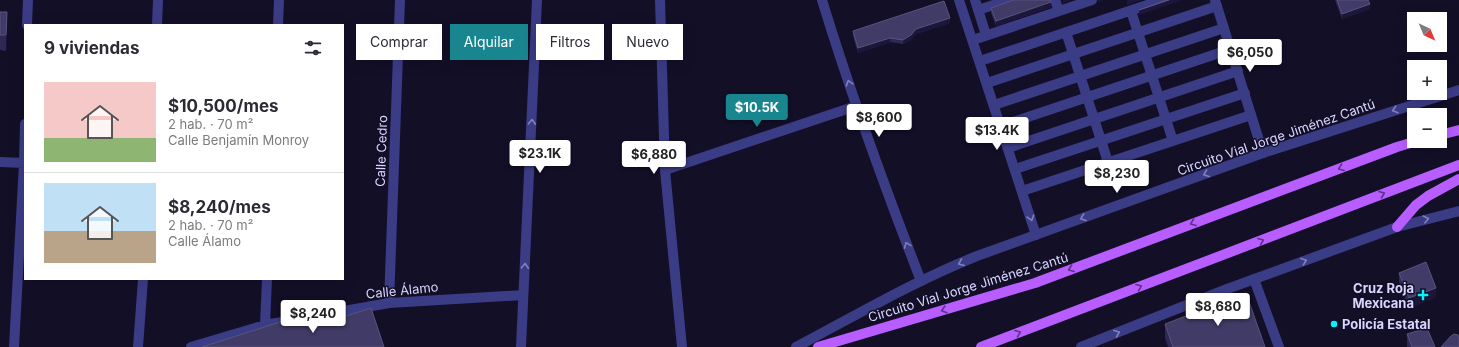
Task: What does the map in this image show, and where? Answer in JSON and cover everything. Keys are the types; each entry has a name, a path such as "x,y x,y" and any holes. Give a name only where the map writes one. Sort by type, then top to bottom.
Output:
{"main road":[{"path":"1447,133 1459,130"},
{"name":"Circuito Vial Jorge Jiménez Cantú","path":"818,347 1035,283 1407,144"},
{"path":"981,347 1459,165"},
{"path":"1397,227 1416,205 1428,196 1459,179"}],"street":[{"path":"27,24 28,0"},
{"path":"157,24 158,0"},
{"path":"278,24 279,0"},
{"name":"Calle Cedro","path":"389,302 400,0"},
{"path":"521,347 537,0"},
{"path":"660,0 664,170 682,347"},
{"path":"822,0 877,166 921,281"},
{"path":"960,0 1036,235"},
{"path":"986,35 977,5 1009,0"},
{"path":"1055,0 1059,11"},
{"path":"973,40 1092,0"},
{"path":"980,61 1162,0"},
{"path":"987,83 1138,32 1216,3 1263,153"},
{"path":"1131,11 1172,141"},
{"path":"994,104 1224,28"},
{"path":"1066,32 1108,162"},
{"path":"1001,126 1231,50"},
{"path":"1008,148 1238,71"},
{"name":"Circuito Vial Jorge Jiménez Cantú","path":"796,347 952,266 1263,153 1459,90"},
{"path":"1015,169 1245,93"},
{"path":"664,170 856,106"},
{"path":"1022,191 1251,115"},
{"path":"0,162 24,163"},
{"path":"14,347 24,180"},
{"path":"1081,347 1227,289 1397,227 1459,211"},
{"path":"1254,279 1279,347"},
{"path":"138,347 143,280"},
{"path":"265,325 267,280"},
{"name":"Calle Álamo","path":"191,347 265,325 389,302 523,294"}],"building":[{"path":"1012,0 1050,0 1051,2 996,21 991,8"},
{"path":"1169,0 1139,10 1164,1"},
{"path":"1337,0 1368,0 1370,4 1342,14"},
{"path":"944,1 950,18 916,29 911,35 903,40 890,38 858,48 853,31"},
{"path":"0,12 7,12 6,35 0,35"},
{"path":"1426,262 1436,288 1409,298 1399,273"},
{"path":"1246,293 1265,347 1173,347 1165,324"},
{"path":"371,308 384,347 202,347 280,322 315,316 318,325"},
{"path":"1427,328 1435,347 1412,347 1407,334"},
{"path":"1454,334 1458,335 1459,337 1459,347 1441,347 1451,336"}],"place":[{"name":"Cruz Roja Mexicana","path":"1423,295"},
{"name":"Policía Estatal","path":"1334,324"}]}
